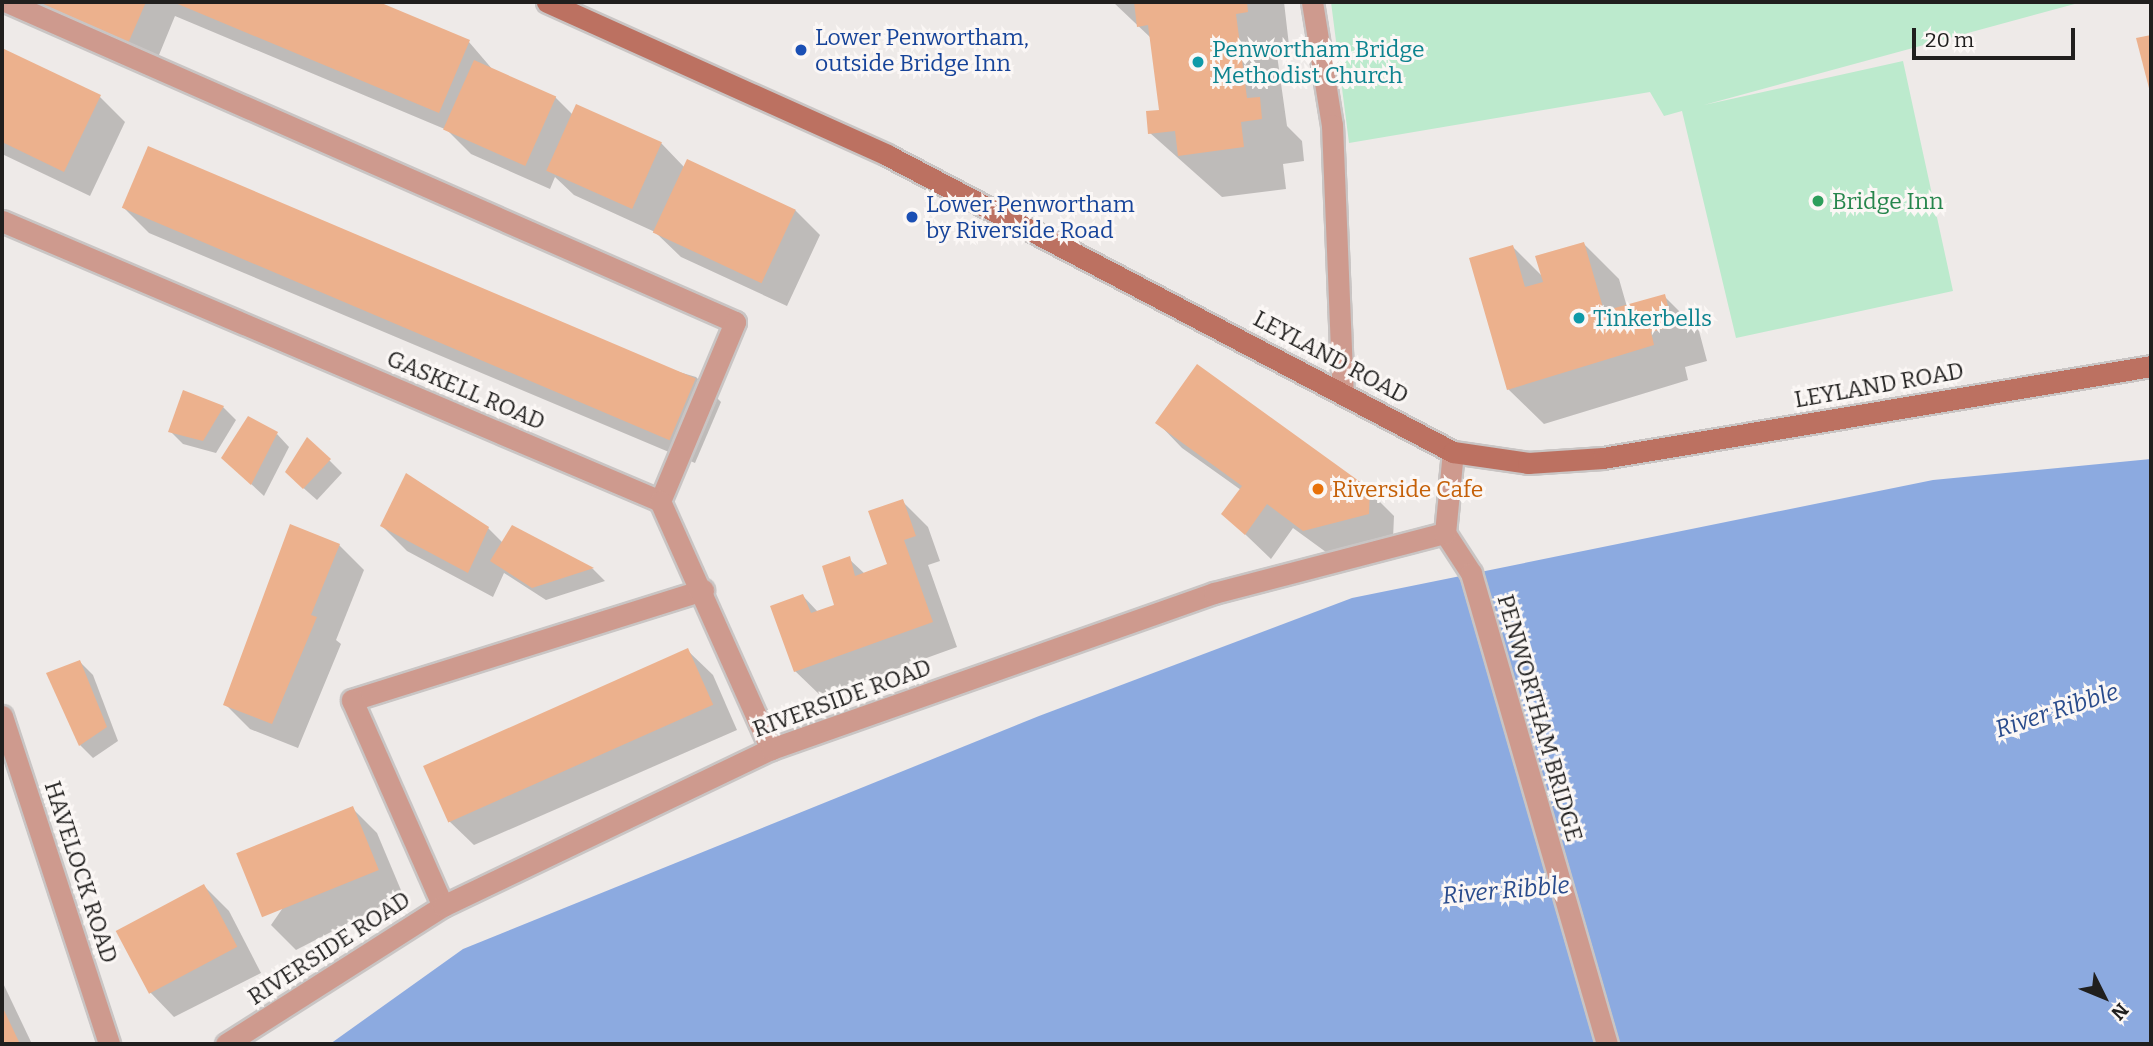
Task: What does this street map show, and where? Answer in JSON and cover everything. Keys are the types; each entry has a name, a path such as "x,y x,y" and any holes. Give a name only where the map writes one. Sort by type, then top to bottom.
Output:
{"main road":[{"name":"LEYLAND ROAD","path":"547,2 887,155 1453,452 1528,463 1603,458 2151,366"}],"street":[{"path":"7,2 734,322 660,501 703,590 771,749"},
{"path":"1312,2 1332,125 1343,394"},
{"name":"GASKELL ROAD","path":"2,220 660,501"},
{"path":"1445,533 1453,452"},
{"name":"PENWORTHAM BRIDGE","path":"1445,533 1471,573 1607,1044"},
{"name":"RIVERSIDE ROAD","path":"226,1044 443,906 771,749 1214,593 1445,533"},
{"path":"443,906 352,700 703,590"},
{"name":"HAVELOCK ROAD","path":"2,716 109,1044"}],"green space":[{"path":"1331,2 2082,2 1704,105 1903,61 1953,291 1736,338 1682,111 1664,116 1650,92 1349,143"}],"water":[{"name":"River Ribble","path":"2151,459 2151,1044 330,1044 463,949 1039,716 1352,598 1933,480"}],"building":[{"path":"37,2 146,2 126,48 31,7"},
{"path":"173,2 379,2 470,40 439,113"},
{"name":"Penwortham Bridge Methodist Church","path":"1134,2 1247,2 1248,12 1236,14 1247,98 1260,97 1262,119 1241,122 1244,147 1178,156 1175,131 1148,134 1146,111 1159,110 1148,25 1137,27"},
{"path":"2151,35 2151,92 2150,92 2136,38"},
{"path":"2,48 101,95 64,172 2,142"},
{"path":"474,60 556,97 525,166 443,129"},
{"path":"576,104 662,142 632,209 546,171"},
{"path":"148,146 696,378 670,440 122,208"},
{"path":"687,159 796,210 762,283 653,232"},
{"name":"Tinkerbells","path":"1584,242 1604,311 1665,294 1673,326 1651,332 1654,345 1507,390 1469,258 1513,245 1525,287 1543,282 1535,256"},
{"path":"1197,364 1370,489 1369,514 1303,531 1267,504 1245,535 1221,514 1242,486 1155,423"},
{"path":"183,390 224,406 203,441 168,432"},
{"path":"248,416 278,432 251,485 221,458"},
{"path":"307,437 331,459 303,489 285,472"},
{"path":"406,473 489,527 468,573 380,526"},
{"path":"903,499 916,536 904,540 933,622 794,672 770,606 803,594 811,613 834,605 822,566 850,556 855,576 887,564 868,511"},
{"path":"290,524 340,544 311,615 317,617 272,724 223,705"},
{"path":"512,525 594,568 532,588 490,561"},
{"path":"688,648 713,705 448,823 423,766"},
{"path":"80,660 107,727 79,746 46,673"},
{"path":"353,806 379,870 262,917 236,853"},
{"path":"204,884 237,947 149,994 116,931"},
{"path":"2,1006 20,1044 2,1044"}],"place":[{"name":"Lower Penwortham, outside Bridge Inn","path":"801,50"},
{"name":"Penwortham Bridge Methodist Church","path":"1198,62"},
{"name":"Bridge Inn","path":"1818,201"},
{"name":"Lower Penwortham by Riverside Road","path":"912,217"},
{"name":"Tinkerbells","path":"1579,318"},
{"name":"Riverside Cafe","path":"1318,489"}]}
